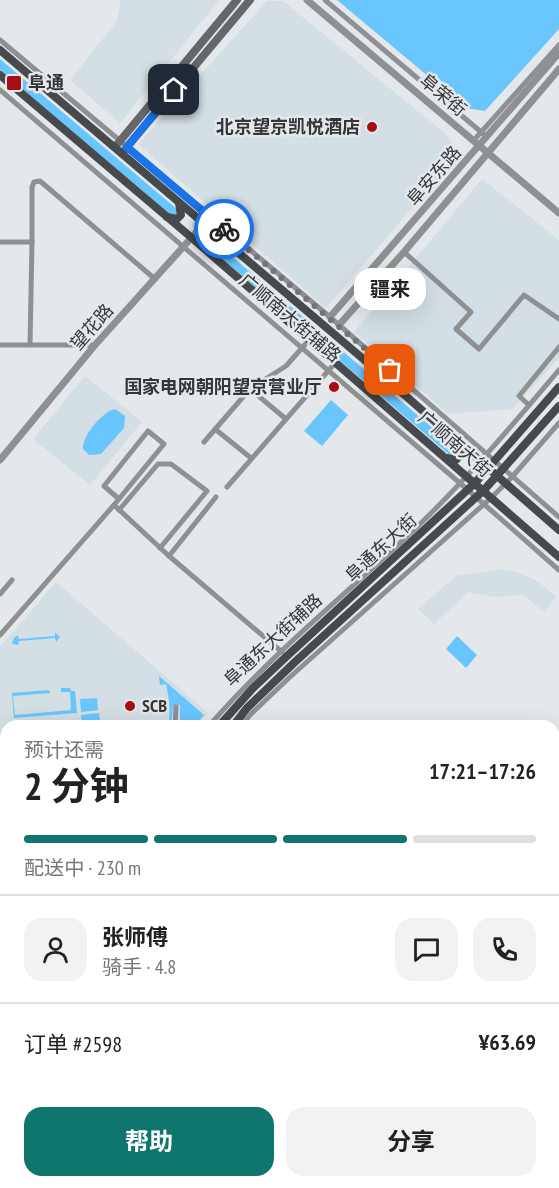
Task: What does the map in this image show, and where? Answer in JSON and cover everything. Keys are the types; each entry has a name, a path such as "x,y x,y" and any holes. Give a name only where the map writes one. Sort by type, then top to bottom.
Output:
{"main road":[{"path":"121,147 237,0"},
{"path":"121,147 250,0"},
{"name":"广顺南大街","path":"0,50 121,147 179,203 207,221 228,245 370,360 458,443 501,473 505,484 559,530"},
{"name":"广顺南大街","path":"0,75 559,556"},
{"path":"166,217 177,219 181,215 179,203"},
{"path":"216,259 212,249 218,244 228,245"},
{"name":"阜通东大街","path":"228,720 284,654 468,490 472,480 487,462 559,387"},
{"name":"阜通东大街","path":"230,720 248,708 390,574 477,497 559,406"},
{"path":"446,458 456,460 461,454 458,443"}],"street":[{"name":"阜荣街","path":"307,0 559,213"},
{"path":"325,0 484,135 525,80 559,45"},
{"name":"广顺南大街辅路","path":"0,40 207,221 330,317 370,360 487,462"},
{"name":"阜安东路","path":"330,317 477,143 559,53"},
{"name":"阜安东路","path":"339,326 559,69"},
{"name":"广顺南大街辅路","path":"0,90 477,497 559,570"},
{"path":"30,345 32,187 34,182 40,181 154,279"},
{"name":"望花路","path":"0,460 94,345 207,221"},
{"path":"0,242 32,242"},
{"path":"404,252 471,312 456,329 479,349 524,295 559,319"},
{"path":"339,306 342,312 348,315"},
{"path":"204,442 250,389 286,366 309,340"},
{"path":"0,345 94,345"},
{"path":"530,405 519,396 559,347"},
{"path":"227,487 335,363"},
{"path":"487,462 559,370"},
{"path":"250,389 285,419"},
{"path":"246,720 298,670 492,497 559,423"},
{"path":"215,429 251,458"},
{"path":"116,507 119,499 164,444 148,431 104,486 119,499"},
{"path":"0,635 158,464 171,464 207,491 160,548"},
{"path":"501,473 512,477 559,517"},
{"name":"阜通东大街辅路","path":"284,654 461,484 472,480"},
{"path":"169,556 216,497"},
{"path":"116,507 169,556 284,654"},
{"path":"0,594 12,580"},
{"path":"175,720 176,707"}],"shaded area":[{"path":"121,0 219,0 120,123 70,80 117,21"},
{"path":"337,0 559,0 559,29 485,111 466,108"},
{"path":"267,1 283,1 448,136 458,155 326,308 138,144"},
{"path":"0,59 178,210 179,214 172,216 0,70"},
{"path":"482,179 559,240 559,358 512,409 448,414 354,332"},
{"path":"218,247 221,247 457,449 458,453 452,457 216,254"},
{"path":"85,376 142,422 90,485 33,439"},
{"path":"331,400 348,415 322,446 304,431"},
{"path":"115,409 125,416 124,428 101,454 89,455 83,449 85,438 99,419"},
{"path":"500,569 516,572 535,580 557,596 544,612 523,595 494,597 468,592 434,624 418,609 456,576"},
{"path":"56,582 208,713 202,720 0,720 0,647"},
{"path":"55,632 60,637 56,642 55,638 19,641 18,645 12,643 18,635 19,639 55,636"},
{"path":"457,636 477,655 466,668 446,649"},
{"path":"159,676 204,715 200,720 180,720 180,705 173,706 172,720 168,720 169,700 166,684 160,685"},
{"path":"61,688 70,688 71,691 75,691 77,713 14,718 12,693 49,690 50,693 13,696 15,715 71,710 70,692 61,692"},
{"path":"97,698 98,710 81,712 80,699"},
{"path":"99,713 100,720 81,720 81,715"}],"way so far":[{"path":"224,229 390,370"}],"place":[{"name":"阜通","path":"14,83"},
{"name":"北京望京凯悦酒店","path":"372,127"},
{"name":"疆来","path":"390,370"},
{"name":"国家电网朝阳望京营业厅","path":"334,387"},
{"name":"SCB","path":"130,706"}],"route":[{"path":"174,90 127,147 224,229"}]}
